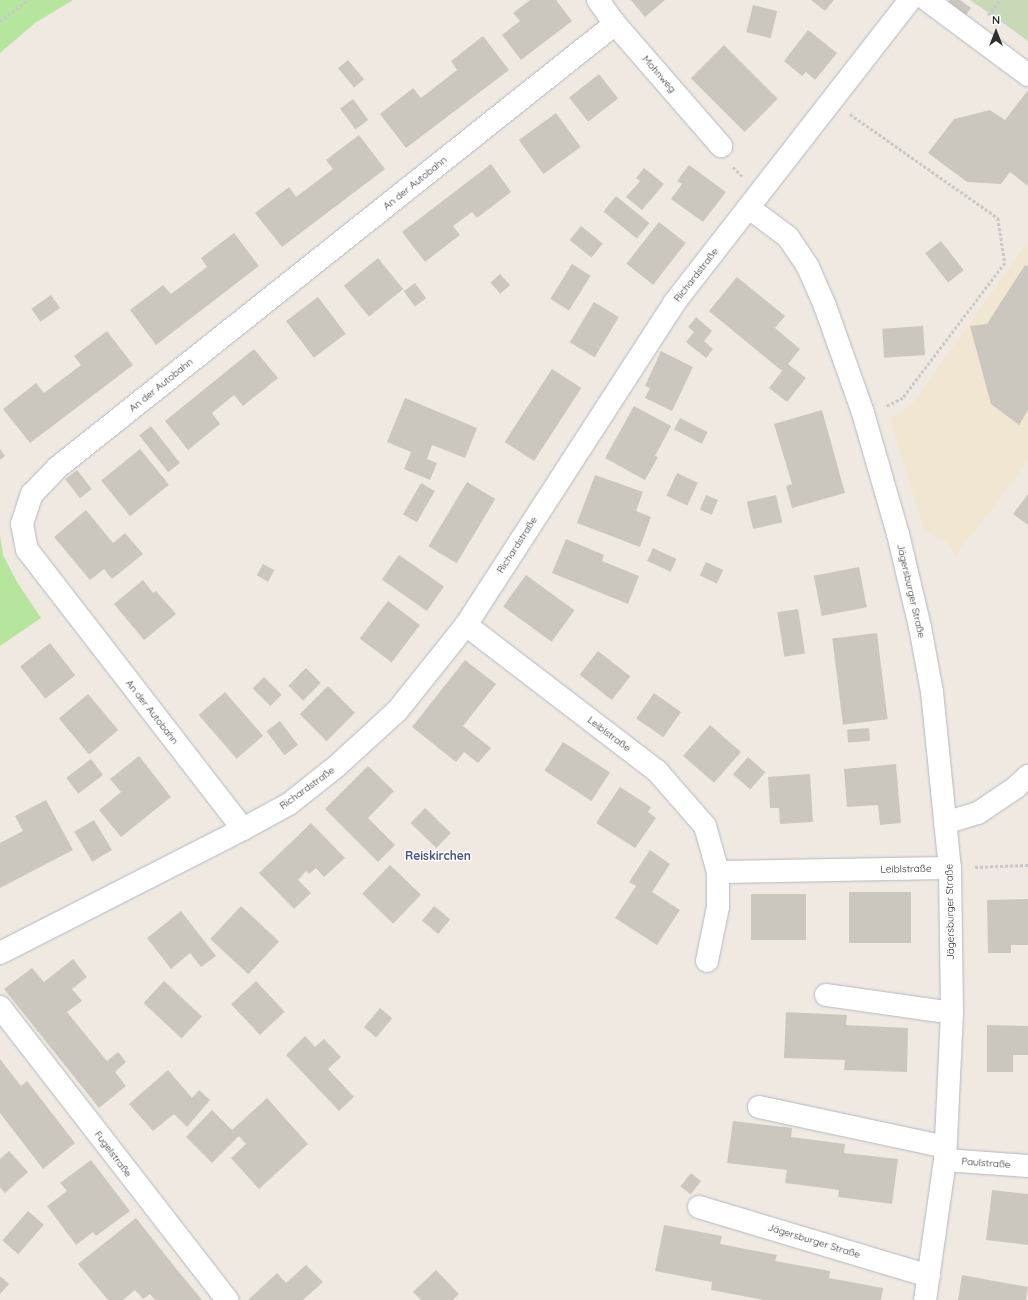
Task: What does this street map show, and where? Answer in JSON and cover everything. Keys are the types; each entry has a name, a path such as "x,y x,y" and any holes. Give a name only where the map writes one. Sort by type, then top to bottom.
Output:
{"street":[{"name":"Mohnweg","path":"598,0 615,24 721,146"},
{"name":"Richardstraße","path":"0,953 243,829 288,804 344,760 396,711 466,625 674,303 910,0"},
{"path":"927,0 1028,75"},
{"name":"An der Autobahn","path":"243,829 27,550 22,524 32,494 65,462 615,24"},
{"name":"Jägersburger Straße","path":"754,201 788,237 808,267 825,306 863,413 898,534 920,627 932,692 950,868 952,1013 945,1153 925,1300"},
{"name":"Leiblstraße","path":"466,625 657,771 705,826 718,872 718,907 707,961"},
{"path":"945,823 978,813 1015,788 1028,776"},
{"name":"Leiblstraße","path":"718,872 950,868"},
{"path":"826,995 952,1013"},
{"name":"Fugelstraße","path":"0,1007 226,1300"},
{"path":"759,1107 945,1153"},
{"name":"Paulstraße","path":"945,1153 1028,1166"},
{"name":"Jägersburger Straße","path":"699,1207 929,1276"}],"path":[{"path":"0,21 28,0"},
{"path":"832,101 998,218 1005,263 903,398 882,408 863,413"},
{"path":"721,146 754,201"},
{"path":"950,868 1028,865"}],"shaded area":[{"path":"1028,242 1028,462 955,556 948,543 925,532 890,419 910,407"}],"green space":[{"path":"0,0 73,0 35,23 0,53"},
{"path":"970,0 1028,0 1028,41 989,13"},
{"path":"0,534 3,555 17,582 41,618 0,646"}],"building":[{"path":"530,0 556,0 572,21 521,60 502,35 520,21 513,13"},
{"path":"631,0 665,0 645,17"},
{"path":"811,0 834,0 825,11"},
{"path":"950,0 960,0 971,8 963,19 946,6"},
{"path":"753,5 777,11 770,38 746,32"},
{"path":"808,30 837,53 815,80 806,72 802,76 784,61"},
{"path":"483,36 509,70 406,148 380,114 413,88 421,98 457,70 451,61"},
{"path":"724,45 778,99 745,132 691,78"},
{"path":"348,60 364,79 354,88 338,68"},
{"path":"599,74 618,98 588,122 569,97"},
{"path":"1028,90 1028,186 1010,172 1001,184 967,182 928,153 954,119 990,110 1005,120"},
{"path":"353,99 368,120 355,129 340,108"},
{"path":"556,113 581,147 543,174 519,140"},
{"path":"359,135 385,169 282,247 255,213 289,187 296,197 333,169 326,160"},
{"path":"491,164 511,192 477,218 472,212 453,226 460,235 425,262 402,232"},
{"path":"689,165 726,192 703,222 671,199 682,184 677,181"},
{"path":"644,168 664,184 642,210 626,197 640,181 636,178"},
{"path":"616,196 649,223 637,239 603,212"},
{"path":"659,222 686,243 653,285 626,264"},
{"path":"581,226 603,244 591,258 570,240"},
{"path":"234,233 259,266 156,345 130,310 163,285 171,294 207,267 201,258"},
{"path":"941,241 964,270 948,282 925,253"},
{"path":"378,258 403,289 369,317 344,286"},
{"path":"572,264 591,276 569,310 550,299"},
{"path":"1025,265 1028,266 1028,410 1019,425 991,404 970,326 987,324"},
{"path":"500,274 510,285 500,294 490,283"},
{"path":"737,277 785,316 775,328 800,349 788,364 806,378 787,402 769,388 782,371 709,311"},
{"path":"415,283 426,298 415,307 404,291"},
{"path":"51,295 60,308 41,322 31,309"},
{"path":"318,297 346,334 314,358 286,321"},
{"path":"594,302 619,317 595,357 570,342"},
{"path":"696,317 712,331 704,341 713,349 706,358 686,342 694,332 688,327"},
{"path":"923,326 925,355 884,358 882,329"},
{"path":"107,331 133,365 30,443 3,409 36,383 44,393 81,365 74,356"},
{"path":"254,349 278,378 243,406 234,395 212,413 220,424 188,450 165,421"},
{"path":"661,351 693,367 672,411 645,398 650,388 645,386"},
{"path":"552,369 581,388 534,461 505,442"},
{"path":"405,398 477,428 465,458 432,445 427,459 437,463 430,480 404,469 411,452 387,442"},
{"path":"634,406 671,426 655,456 658,457 645,480 605,458"},
{"path":"822,410 845,493 792,508 786,486 792,484 774,424"},
{"path":"680,418 708,432 702,444 674,430"},
{"path":"151,426 180,463 168,472 139,435"},
{"path":"0,449 5,456 0,460"},
{"path":"140,449 169,485 130,516 101,480"},
{"path":"77,470 92,489 80,498 65,479"},
{"path":"677,473 698,483 687,505 666,496"},
{"path":"595,475 643,492 636,511 651,517 640,547 577,523"},
{"path":"467,482 495,499 457,563 428,546"},
{"path":"421,483 435,491 417,522 403,514"},
{"path":"1028,494 1028,525 1013,514"},
{"path":"706,495 718,500 712,515 700,510"},
{"path":"776,495 782,522 753,529 747,502"},
{"path":"86,510 113,543 125,533 143,554 112,579 104,569 90,580 54,537"},
{"path":"566,539 604,555 602,561 639,576 628,604 552,573"},
{"path":"653,548 677,559 671,572 647,561"},
{"path":"399,555 444,587 427,611 382,580"},
{"path":"706,562 723,570 717,584 700,576"},
{"path":"263,564 274,570 268,582 257,575"},
{"path":"859,567 867,607 822,616 814,576"},
{"path":"526,575 575,610 552,642 503,607"},
{"path":"143,580 153,593 156,591 176,614 144,640 114,604"},
{"path":"388,601 420,625 392,663 360,639"},
{"path":"798,609 805,653 784,657 777,612"},
{"path":"877,633 888,719 843,725 832,638"},
{"path":"50,643 75,675 45,699 20,666"},
{"path":"598,651 630,676 612,700 580,675"},
{"path":"465,660 496,684 463,726 491,748 478,763 464,752 456,762 412,727"},
{"path":"306,668 321,683 303,701 288,686"},
{"path":"264,677 282,695 270,706 253,688"},
{"path":"328,686 355,713 327,741 300,714"},
{"path":"225,692 263,736 237,759 199,715"},
{"path":"654,693 681,712 663,737 636,718"},
{"path":"88,694 118,730 89,754 59,718"},
{"path":"280,721 298,745 284,755 266,731"},
{"path":"710,725 741,752 714,783 683,756"},
{"path":"869,728 870,741 848,743 847,730"},
{"path":"563,742 610,772 591,801 544,771"},
{"path":"139,756 171,797 121,837 99,810 121,792 110,779"},
{"path":"748,757 765,772 750,789 733,774"},
{"path":"91,759 103,775 78,794 66,778"},
{"path":"896,764 901,823 880,825 878,805 847,807 844,769"},
{"path":"368,766 394,791 368,818 395,845 378,862 325,809"},
{"path":"810,774 813,822 780,824 779,808 770,808 768,777"},
{"path":"620,787 651,807 648,812 656,818 635,848 596,823"},
{"path":"46,800 73,850 0,888 0,843 23,831 15,816"},
{"path":"425,808 451,833 436,848 410,823"},
{"path":"94,820 112,850 92,862 74,832"},
{"path":"311,823 345,858 324,877 316,868 309,874 306,871 298,880 311,893 294,909 259,873"},
{"path":"650,850 670,864 652,892 680,910 657,945 615,918 636,886 629,882"},
{"path":"390,865 421,895 393,924 362,894"},
{"path":"849,892 911,892 911,943 849,943"},
{"path":"751,894 806,894 806,940 751,940"},
{"path":"1028,899 1028,945 1011,945 1011,953 988,953 987,900"},
{"path":"241,906 279,941 248,974 210,939"},
{"path":"434,906 450,919 438,934 422,921"},
{"path":"181,911 216,956 201,967 190,953 171,969 147,938"},
{"path":"73,959 87,977 72,989 82,1001 67,1012 107,1061 118,1052 126,1062 115,1072 126,1086 99,1108 4,989 32,968 44,982"},
{"path":"164,981 202,1016 182,1038 144,1003"},
{"path":"256,981 285,1012 260,1035 231,1004"},
{"path":"380,1008 392,1018 376,1037 364,1027"},
{"path":"786,1012 847,1015 846,1025 908,1028 907,1072 844,1070 845,1060 784,1058"},
{"path":"987,1025 1028,1026 1028,1055 1013,1055 1013,1072 987,1072"},
{"path":"305,1036 315,1047 324,1039 341,1057 328,1069 354,1097 339,1111 286,1055"},
{"path":"0,1059 21,1086 27,1081 75,1143 43,1169 0,1113"},
{"path":"168,1070 192,1098 199,1090 210,1100 187,1127 174,1114 153,1131 129,1104"},
{"path":"267,1098 308,1144 259,1189 231,1158 246,1144 239,1136 212,1163 186,1137 212,1110 232,1130"},
{"path":"733,1121 792,1128 791,1137 845,1144 844,1153 898,1159 892,1204 838,1197 839,1190 785,1183 787,1170 727,1163"},
{"path":"9,1151 28,1172 5,1193 0,1187 0,1159"},
{"path":"91,1160 130,1211 96,1236 93,1232 76,1245 47,1206 67,1191 60,1183"},
{"path":"691,1173 701,1181 690,1194 680,1186"},
{"path":"992,1190 1028,1194 1028,1245 986,1240"},
{"path":"28,1211 44,1225 18,1254 2,1240"},
{"path":"136,1218 202,1300 155,1300 150,1294 143,1299 135,1290 123,1300 108,1300 78,1264"},
{"path":"664,1225 722,1236 720,1244 777,1255 775,1261 830,1271 829,1278 883,1288 881,1300 764,1300 711,1290 712,1282 655,1271"},
{"path":"306,1265 323,1282 303,1300 248,1300 277,1273 286,1283"},
{"path":"436,1270 459,1294 453,1300 421,1300 413,1292"},
{"path":"962,1275 1028,1287 1026,1300 958,1300"},
{"path":"0,1276 9,1284 0,1294"}],"district":[{"name":"Reiskirchen","path":"438,856"}]}
